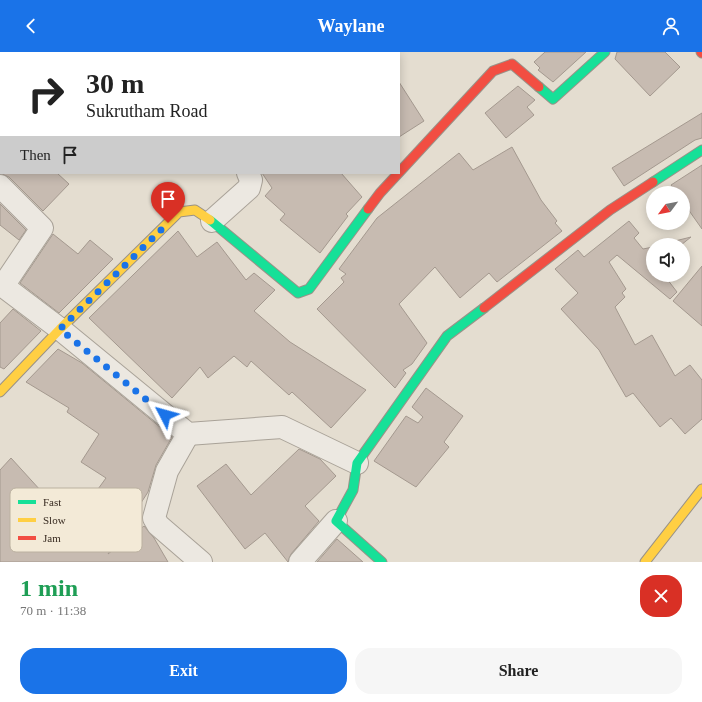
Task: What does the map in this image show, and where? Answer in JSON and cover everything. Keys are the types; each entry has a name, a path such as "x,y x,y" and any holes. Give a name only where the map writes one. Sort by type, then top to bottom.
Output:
{"street":[{"path":"400,171 493,71 512,64 553,99 605,52"},
{"path":"300,562 336,521 353,490 357,463 446,336 610,210 702,150"},
{"path":"212,221 249,188 251,180 248,174"},
{"path":"0,392 60,329 179,212 195,210 212,221 272,274 298,293 309,289 380,193 398,174"},
{"path":"0,186 42,228 3,286 60,329 188,434 282,427 357,463"},
{"path":"188,434 167,471 154,518 158,525 201,562"},
{"path":"645,562 702,489"},
{"path":"336,521 382,562"}],"building":[{"path":"545,52 586,52 553,82 538,70 540,68 534,62"},
{"path":"617,52 665,52 680,67 650,96 615,59"},
{"path":"400,84 424,121 400,136"},
{"path":"518,86 535,100 527,107 534,115 506,138 485,113"},
{"path":"702,113 702,138 695,140 624,186 612,168"},
{"path":"512,147 541,200 557,221 555,223 562,231 497,282 489,273 460,298 435,267 399,304 427,343 412,364 403,370 406,373 395,388 317,309 344,282 341,278 346,274 339,269 377,218 459,153 473,170"},
{"path":"702,165 702,229 690,212 690,186 671,185"},
{"path":"2,174 58,174 69,184 43,211 9,177"},
{"path":"263,174 342,174 362,197 346,214 348,216 320,253 280,220 285,214 265,196 272,188"},
{"path":"0,204 26,230 19,240 0,225"},
{"path":"629,221 639,233 634,238 643,249 646,248 646,279 617,255 609,262 626,289 622,293 625,297 615,307 635,345 652,335 675,376 690,365 702,380 702,419 685,434 671,418 660,427 633,393 626,397 599,350 561,309 578,293 555,269 578,250 584,257"},
{"path":"178,231 197,257 217,242 246,280 254,273 275,290 254,311 290,342 366,390 331,428 292,392 289,395 251,361 247,367 234,356 208,378 200,367 172,398 89,318"},
{"path":"53,234 78,254 90,240 113,259 59,313 20,283"},
{"path":"702,266 702,326 673,301"},
{"path":"650,282 669,282 677,292 670,299"},
{"path":"13,309 41,331 4,369 0,367 0,323"},
{"path":"58,349 82,363 172,437 156,465 148,492 142,501 142,488 99,488 106,478 81,462 99,434 67,412 69,408 26,382"},
{"path":"426,388 463,416 444,442 449,447 416,487 374,461 406,416 418,423 423,417 412,407"},
{"path":"299,449 320,459 336,476 305,506 319,521 291,554 288,562 265,533 245,549 197,486 226,464 251,495"},
{"path":"11,458 38,488 10,488 10,552 109,552 108,554 111,552 142,552 142,528 144,526 154,538 168,562 0,562 0,470"},
{"path":"337,539 363,562 317,562"}],"traffic: fast":[{"path":"539,87 553,99 605,52"},
{"path":"653,182 702,150"},
{"path":"210,220 298,293 309,289 368,209"},
{"path":"382,562 336,521 353,490 357,463 447,336 484,308"}],"traffic: slow":[{"path":"0,392 60,329 179,212 195,210 210,220"},
{"path":"645,562 702,489"}],"traffic: jam":[{"path":"400,171 493,71 512,64 539,87"},
{"path":"368,209 398,174"},
{"path":"484,308 610,210 653,182"}],"route":[{"path":"165,415 60,329 168,223"}]}
